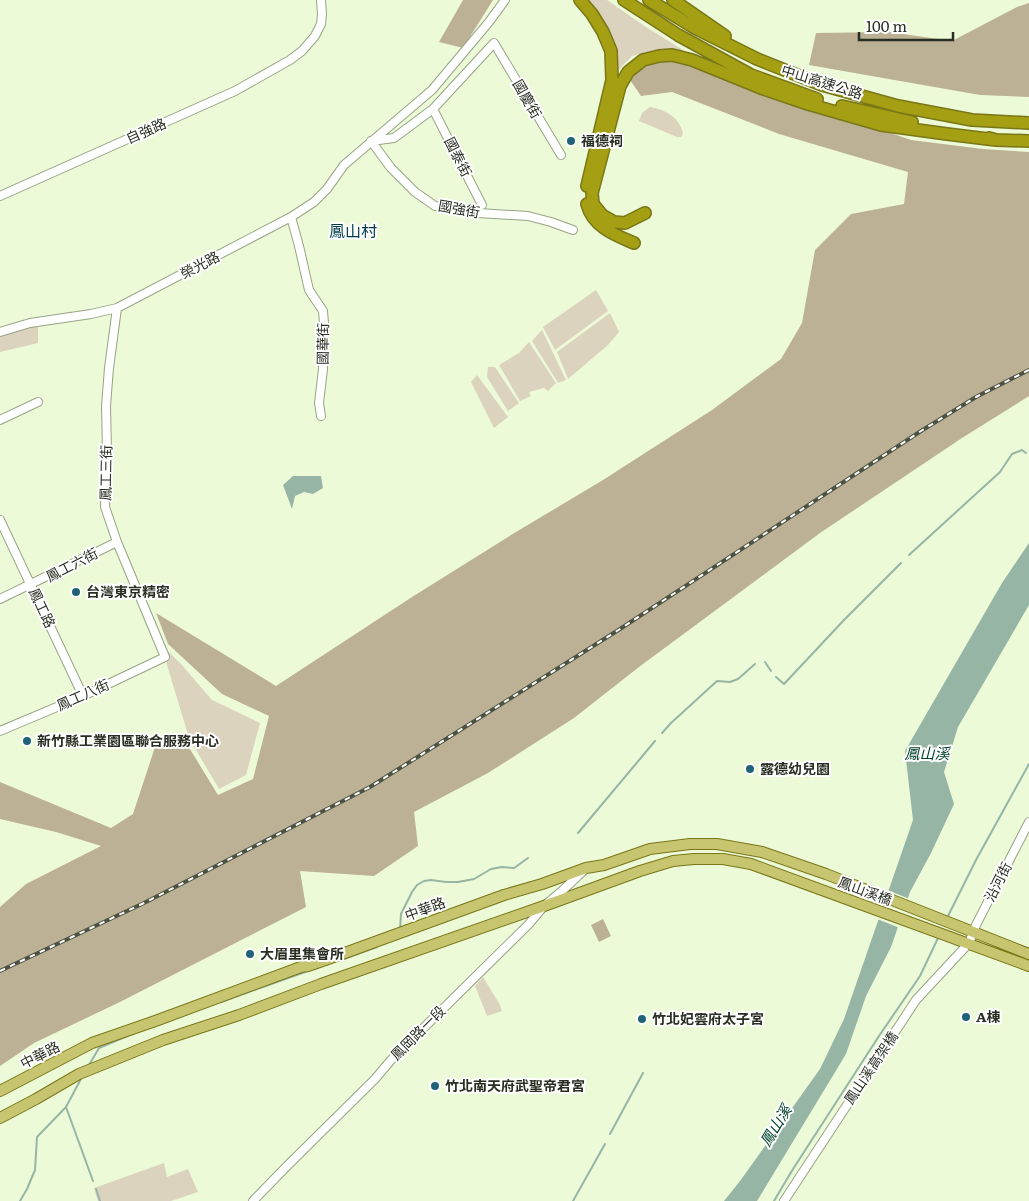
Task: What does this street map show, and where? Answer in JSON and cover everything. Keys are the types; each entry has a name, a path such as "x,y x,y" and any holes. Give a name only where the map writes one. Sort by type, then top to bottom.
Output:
{"highway":[{"path":"580,0 592,14 603,32 611,51 612,80 585,193 588,207 596,222 610,233 634,243"},
{"name":"中山高速公路","path":"624,0 678,35 750,75 826,102 996,140 1029,141"},
{"name":"中山高速公路","path":"649,0 695,28 757,59 822,85 898,106 972,120 1029,123"},
{"path":"673,0 757,59"},
{"path":"645,213 625,223 614,222 602,215 593,204 592,193 620,86 628,72 643,60 659,56 672,55 692,60 808,104 881,125 996,140"}],"main road":[{"name":"中華路","path":"0,1091 105,1038 504,895 586,868 604,865 650,849 690,844 717,844 762,852"},
{"name":"鳳山溪橋","path":"762,852 826,874 974,932"},
{"name":"鳳山溪橋","path":"544,906 673,861 694,858 724,858 751,864 969,943"},
{"path":"0,1118 79,1074 163,1040 239,1015 321,984 544,906"},
{"path":"974,932 1029,954"},
{"path":"969,943 1029,966"}],"street":[{"name":"自強路","path":"0,196 235,91 290,60 302,51 315,36 321,24 321,0"},
{"name":"榮光路","path":"0,332 30,323 117,308 291,217 314,202 327,189 344,164 432,90 505,0"},
{"name":"國慶街","path":"433,109 494,43 561,155"},
{"path":"371,141 394,138 433,109"},
{"name":"國泰街","path":"433,109 482,205"},
{"name":"國強街","path":"371,141 391,168 415,192 435,206 478,213 528,216 573,230"},
{"name":"國華街","path":"291,217 309,290 323,311 323,369 319,403 321,416"},
{"name":"鳳工三街","path":"117,308 106,406 106,507 117,542 164,657"},
{"path":"0,420 38,402"},
{"name":"鳳工路","path":"0,520 83,696"},
{"name":"鳳工六街","path":"0,600 117,542"},
{"name":"鳳工八街","path":"0,731 83,696 164,657"},
{"name":"沿河街","path":"969,943 976,924 1029,822"},
{"name":"鳳岡路一段","path":"253,1201 391,1060 528,925 544,906 586,868"},
{"name":"鳳山溪高架橋","path":"784,1201 916,1000 969,943"}],"shaded area":[{"path":"463,0 493,0 463,48 439,42"},
{"path":"586,0 607,0 688,53 654,50 632,56 615,74"},
{"path":"1029,3 1029,97 980,95 809,65 816,33 889,32 952,41 1017,7"},
{"path":"666,60 683,62 911,140 983,149 1029,152 1029,396 962,438 820,533 639,667 574,718 488,773 414,812 418,846 374,876 300,871 306,907 120,1002 34,1043 0,1066 0,907 26,884 101,846 56,832 0,819 0,782 111,828 133,814 156,744 185,741 218,795 253,779 269,716 222,694 168,644 156,613 276,686 412,597 603,480 712,410 781,359 802,323 815,250 851,214 904,204 908,172 779,134 672,92 641,96 630,80 644,65"},
{"path":"650,107 671,115 681,127 683,133 681,137 639,121 642,113"},
{"path":"596,290 608,311 555,350 543,327"},
{"path":"610,313 619,332 608,345 568,379 557,352"},
{"path":"38,323 38,343 0,352 0,336"},
{"path":"542,330 566,380 558,383 532,341"},
{"path":"529,342 556,383 548,391 544,388 529,392 531,396 520,401 499,365 519,353"},
{"path":"488,367 495,367 519,403 508,411 487,377"},
{"path":"477,375 508,417 494,428 471,382"},
{"path":"167,650 212,700 260,723 246,775 219,789 189,738 167,665"},
{"path":"603,919 611,936 599,942 591,925"},
{"path":"483,977 502,1011 487,1016 475,986"},
{"path":"164,1163 167,1177 188,1169 198,1192 171,1201 98,1201 94,1188"}],"water":[{"path":"293,476 321,476 323,488 313,494 304,492 295,496 292,509 283,485"},
{"name":"鳳山溪","path":"1029,543 1029,605 958,727 944,772 954,804 910,892 891,947 866,996 846,1054 757,1201 724,1201 820,1069 844,1019 913,820 905,751 1002,583"}],"pier":[{"path":"887,890 910,899 900,928 877,919"}],"waterway":[{"path":"909,555 1000,472 1012,454 1022,450 1026,453"},
{"path":"776,677 784,684 901,563"},
{"path":"765,662 771,671"},
{"path":"662,733 717,681 730,682 738,679 755,664"},
{"path":"578,833 655,741"},
{"path":"947,918 976,860 1029,764"},
{"path":"400,930 401,914 412,892 417,885 424,881 458,882 474,879 491,869 502,867 514,868 528,858"},
{"path":"774,1201 879,1036 920,976 939,936"},
{"path":"344,959 377,947"},
{"path":"221,1002 308,971"},
{"path":"89,1065 99,1048 132,1034"},
{"path":"610,1134 643,1073"},
{"path":"20,1201 35,1170 37,1137 66,1107 82,1077"},
{"path":"66,1107 93,1181"},
{"path":"573,1201 605,1144"},
{"path":"96,1189 100,1201"}],"railway":[{"path":"0,971 144,903 370,787 620,629 921,431 976,397 1029,370"}],"place":[{"name":"福德祠","path":"571,141"},
{"name":"台灣東京精密","path":"76,592"},
{"name":"新竹縣工業園區聯合服務中心","path":"27,741"},
{"name":"露德幼兒園","path":"750,769"},
{"name":"大眉里集會所","path":"250,954"},
{"name":"A棟","path":"966,1017"},
{"name":"竹北妃雲府太子宮","path":"642,1019"},
{"name":"竹北南天府武聖帝君宮","path":"435,1086"}],"district":[{"name":"鳳山村","path":"353,231"}]}
